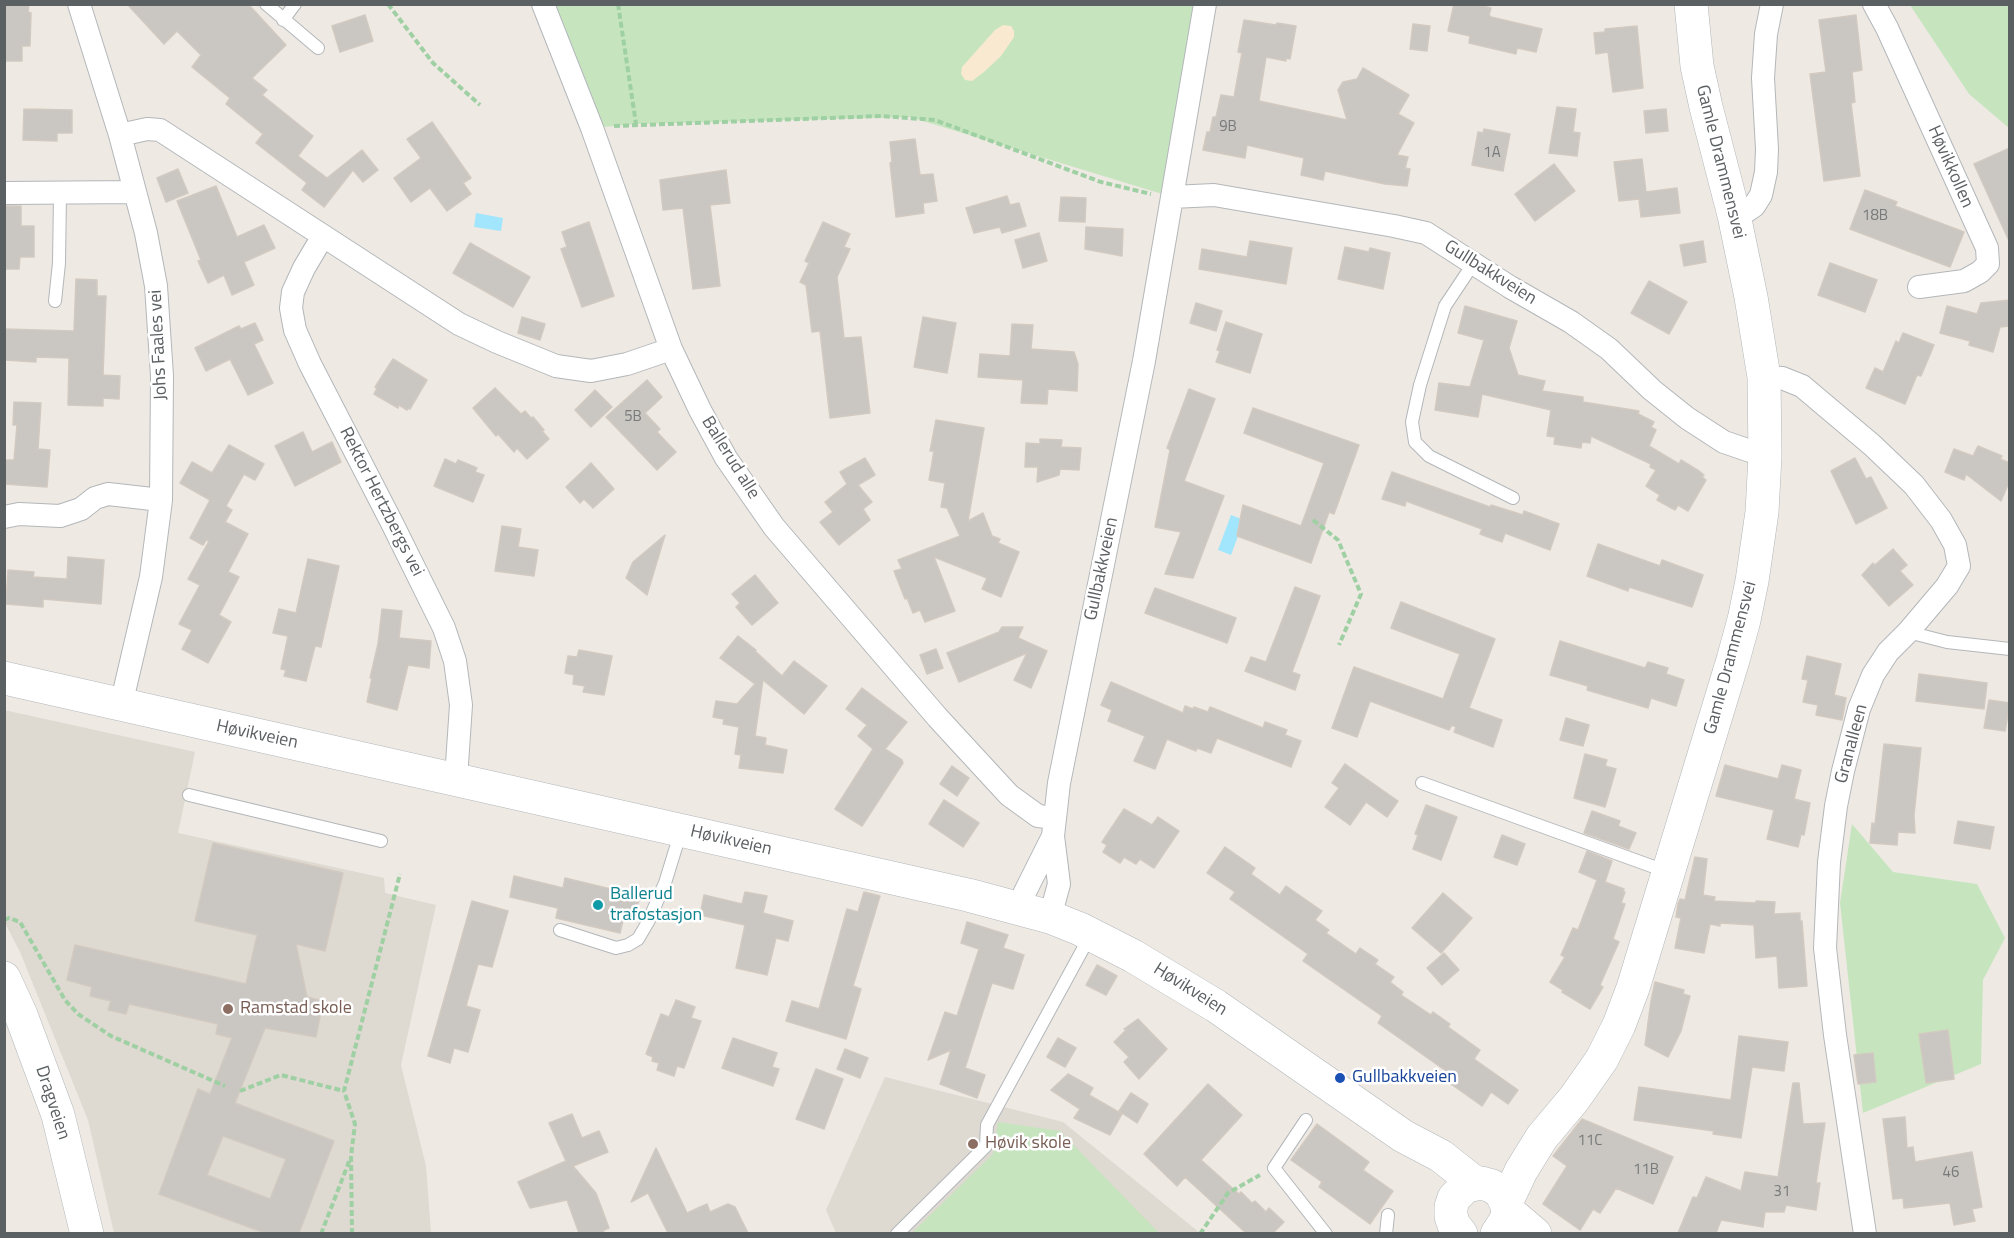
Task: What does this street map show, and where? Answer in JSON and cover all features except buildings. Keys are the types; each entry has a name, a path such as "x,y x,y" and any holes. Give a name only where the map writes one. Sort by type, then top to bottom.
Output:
{"main road":[{"name":"Gamle Drammensvei","path":"1504,1216 1521,1171 1542,1137 1574,1099 1602,1059 1619,1025 1633,988 1670,872 1744,620 1758,540 1765,456 1764,377 1734,215 1697,66 1691,4"},
{"name":"Høvikveien","path":"4,678 681,830 1035,913 1090,935 1133,956 1216,1006 1332,1085 1402,1137 1441,1156 1478,1183 1491,1186 1501,1193 1504,1216"},
{"name":"Dragveien","path":"4,978 25,1025 58,1115 87,1233"},
{"name":"Høvikveien","path":"1402,1137 1428,1171 1452,1222"},
{"name":"Gamle Drammensvei","path":"1452,1222 1459,1191 1466,1186 1478,1183 1509,1158 1542,1137"},
{"path":"1504,1216 1535,1233"}],"street":[{"name":"Johs Faales vei","path":"79,4 120,135 147,233 156,286 162,376 161,500 151,578 122,705"},
{"name":"Ballerud alle","path":"543,4 592,128 671,349 726,458 774,528 892,666 1009,795 1054,827"},
{"name":"Gullbakkveien","path":"1054,827 1024,894 1035,913 1059,884 1054,827 1059,783 1144,361 1205,4"},
{"path":"1734,215 1754,206 1761,195 1766,172 1763,78 1766,34 1773,4"},
{"name":"Høvikkollen","path":"1874,4 1987,248 1988,264 1980,272 1964,281 1919,287"},
{"path":"120,135 147,129 160,130 459,324 556,366 591,371 627,364 671,349"},
{"path":"4,193 135,192"},
{"name":"Gullbakkveien","path":"1172,197 1214,195 1426,233 1473,264 1571,322 1609,349 1652,390 1687,418 1724,442 1765,456"},
{"name":"Rektor Hertzbergs vei","path":"322,236 293,292 291,308 295,330 444,628 454,661 461,705 458,764 454,779"},
{"name":"Granalleen","path":"1764,377 1782,378 1802,386 1872,445 1914,485 1941,520 1955,545 1959,566 1947,586 1908,632 1888,651 1873,675 1859,709 1843,771 1829,862 1825,948 1835,1035 1865,1233"},
{"path":"4,517 19,513 60,516 81,509 95,498 108,494 161,500"}],"lane":[{"path":"266,4 318,48"},
{"path":"283,20 295,4"},
{"path":"55,301 59,263 60,194"},
{"path":"1473,264 1445,306 1420,385 1412,422 1415,442 1430,456 1513,498"},
{"path":"1908,632 1947,642 2010,649"},
{"path":"1422,783 1670,872"},
{"path":"189,795 381,841"},
{"path":"560,930 616,948 638,939 665,883 681,830"},
{"path":"897,1233 986,1146 987,1125 1090,935"},
{"path":"1306,1120 1275,1168 1326,1233"},
{"path":"1386,1233 1388,1215"}],"path":[{"path":"388,4 433,63 480,105"},
{"path":"618,4 636,124"},
{"path":"592,128 636,124 680,125 881,116 935,120 1101,182 1172,197"},
{"path":"1313,520 1338,540 1361,594 1339,645"},
{"path":"352,1233 351,1156 354,1124 344,1091 400,874"},
{"path":"4,920 9,918 20,922 65,1000 78,1014 111,1036 225,1086"},
{"path":"240,1091 281,1075 344,1091"},
{"path":"321,1233 351,1156"},
{"path":"1200,1233 1228,1193 1275,1168"}],"shaded area":[{"name":"Ramstad skole","path":"4,710 195,752 178,833 384,878 385,893 436,905 401,1065 426,1166 431,1233 114,1233 88,1120 20,952 5,923"},
{"name":"Høvik skole","path":"885,1077 1063,1122 1200,1233 836,1233 826,1210"}],"green space":[{"path":"553,5 1205,5 1172,197 910,117 636,124 592,128"},
{"path":"1910,5 2009,5 2009,128 1969,94"},
{"path":"1852,824 1893,872 1977,884 2005,938 1983,980 1981,1064 1863,1113 1840,903"},
{"path":"998,1122 1060,1131 1159,1233 912,1233 993,1154"}],"sand":[{"path":"1003,25 1011,26 1014,37 1001,56 972,81 965,80 961,74 962,67 995,30"}],"water":[{"path":"476,213 503,218 501,231 474,227"},
{"path":"1231,515 1244,520 1231,555 1218,550"}],"place":[{"name":"Ballerud trafostasjon","path":"598,905"},
{"name":"Ramstad skole","path":"228,1009"},
{"name":"Gullbakkveien","path":"1340,1078"},
{"name":"Høvik skole","path":"973,1144"}]}
